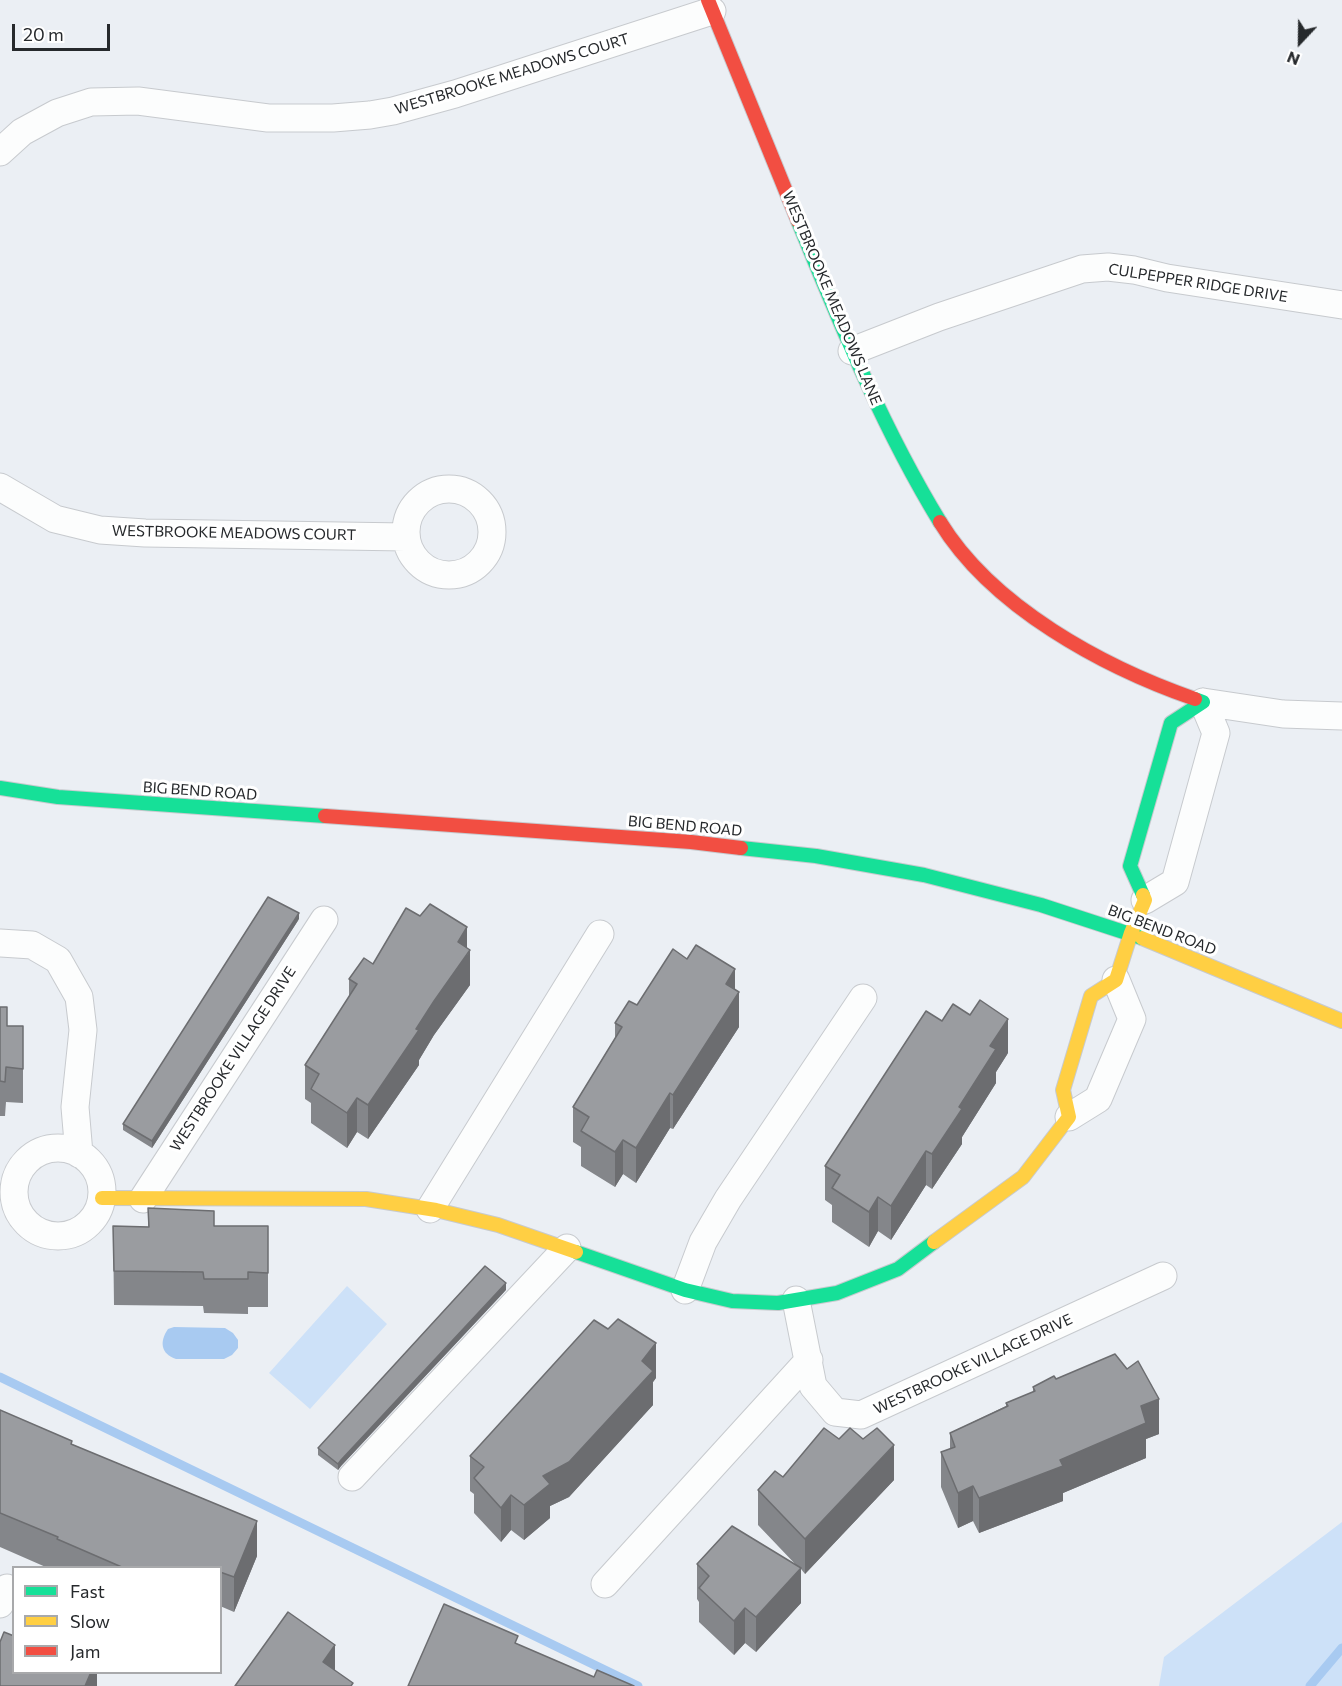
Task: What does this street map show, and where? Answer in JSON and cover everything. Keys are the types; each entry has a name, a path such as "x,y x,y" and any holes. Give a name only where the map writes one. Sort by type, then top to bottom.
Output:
{"street":[{"name":"WESTBROOKE MEADOWS COURT","path":"0,152 31,127 57,113 91,102 138,101 268,118 333,118 393,111 455,94 710,6"},
{"name":"WESTBROOKE MEADOWS LANE","path":"710,6 852,351 920,489 952,542 999,592 1028,614 1092,654 1155,686 1203,702"},
{"name":"CULPEPPER RIDGE DRIVE","path":"852,351 939,317 1082,269 1108,267 1134,270 1167,278 1342,305"},
{"name":"WESTBROOKE MEADOWS COURT","path":"0,487 55,519 100,530 145,533 406,537"},
{"path":"1069,1117 1064,1090 1091,996 1116,980 1131,933 1145,900 1175,882 1216,733 1203,702"},
{"path":"1145,900 1130,866 1171,723 1203,702 1283,714 1342,716"},
{"name":"BIG BEND ROAD","path":"0,788 58,797 691,842 816,856 924,875 1041,905 1131,933 1342,1021"},
{"name":"WESTBROOKE VILLAGE DRIVE","path":"143,1199 324,920"},
{"path":"430,1209 600,934"},
{"path":"0,943 32,945 58,960 79,997 83,1030 75,1107 79,1154"},
{"path":"102,1198 366,1198 430,1209 498,1225 685,1290 732,1301 778,1303 837,1293 898,1269 1023,1177 1069,1117 1098,1099 1132,1019 1116,980"},
{"path":"685,1290 703,1242 728,1199 863,999"},
{"path":"57,1148 72,1150 79,1154 96,1169 102,1183 102,1198 97,1213 88,1225 75,1234 48,1235 34,1230 16,1209 13,1196 14,1182 20,1169 29,1158 42,1150 57,1148"},
{"path":"352,1477 567,1248"},
{"name":"WESTBROOKE VILLAGE DRIVE","path":"796,1300 813,1386 835,1412 861,1415 1163,1276"},
{"path":"605,1584 808,1360"}],"shaded area":[{"path":"347,1286 387,1324 310,1409 269,1373"},
{"path":"1342,1522 1342,1686 1159,1686 1164,1657"}],"water":[{"path":"174,1327 225,1328 238,1340 238,1348 224,1359 176,1359 167,1354 163,1347 165,1334 168,1329"}],"building":[{"path":"268,897 299,913 152,1141 123,1124"},
{"path":"430,904 467,927 458,942 470,950 434,1001 416,1029 419,1030 368,1105 357,1098 347,1113 311,1089 319,1074 305,1065 357,984 349,979 364,958 373,964 406,908 420,916"},
{"path":"696,945 735,969 726,984 739,992 673,1095 670,1093 636,1148 623,1140 615,1152 581,1131 589,1117 573,1107 622,1027 615,1023 629,1001 637,1005 673,949 687,959"},
{"path":"980,1000 1008,1019 990,1046 996,1049 959,1107 962,1109 932,1154 926,1151 891,1206 878,1197 869,1212 832,1188 840,1175 825,1166 926,1011 942,1021 953,1004 970,1015"},
{"path":"0,1007 7,1007 7,1026 23,1026 23,1069 6,1067 5,1082 0,1081"},
{"path":"148,1208 214,1211 214,1226 268,1226 268,1273 248,1272 248,1279 204,1279 203,1272 114,1271 113,1226 149,1227"},
{"path":"485,1266 506,1283 338,1464 318,1448"},
{"path":"618,1319 656,1343 642,1361 653,1371 569,1462 543,1476 550,1484 524,1505 511,1495 501,1508 474,1478 484,1467 470,1456 594,1320 608,1329"},
{"path":"1115,1354 1127,1369 1138,1361 1159,1399 1141,1406 1146,1423 1060,1460 1063,1466 979,1498 973,1486 958,1493 941,1452 955,1447 950,1433 1008,1406 1006,1403 1035,1391 1033,1387 1054,1376 1056,1379"},
{"path":"0,1410 72,1441 71,1444 257,1521 234,1577 222,1573 222,1566 119,1566 0,1513"},
{"path":"824,1428 839,1439 850,1428 863,1439 877,1428 894,1445 805,1539 758,1490 775,1471 783,1477"},
{"path":"732,1526 801,1568 756,1617 745,1608 734,1621 699,1588 709,1576 697,1564"},
{"path":"444,1604 518,1636 515,1643 594,1677 597,1670 634,1686 408,1686"},
{"path":"288,1612 335,1645 323,1662 353,1683 351,1686 235,1686"},
{"path":"4,1632 12,1635 12,1674 90,1674 85,1686 0,1686 0,1642"}],"waterway":[{"path":"0,1377 638,1686"},
{"path":"1310,1686 1342,1648"}],"traffic: fast":[{"path":"798,221 846,336 881,412 940,522"},
{"path":"1143,895 1130,866 1171,723 1203,702 1195,699"},
{"path":"0,788 58,797 325,816"},
{"path":"741,848 816,856 924,875 1041,905 1142,938"},
{"path":"576,1252 685,1290 732,1301 778,1303 837,1293 898,1269 934,1242"}],"traffic: slow":[{"path":"934,1242 1023,1177 1069,1117 1063,1090 1091,996 1116,980 1131,933 1145,900 1143,895"},
{"path":"1142,938 1342,1021"},
{"path":"102,1198 366,1199 436,1210 498,1225 576,1252"}],"traffic: jam":[{"path":"708,0 798,221"},
{"path":"940,522 962,553 989,581 1019,607 1052,630 1124,670 1195,699"},
{"path":"325,816 691,842 741,848"}]}
